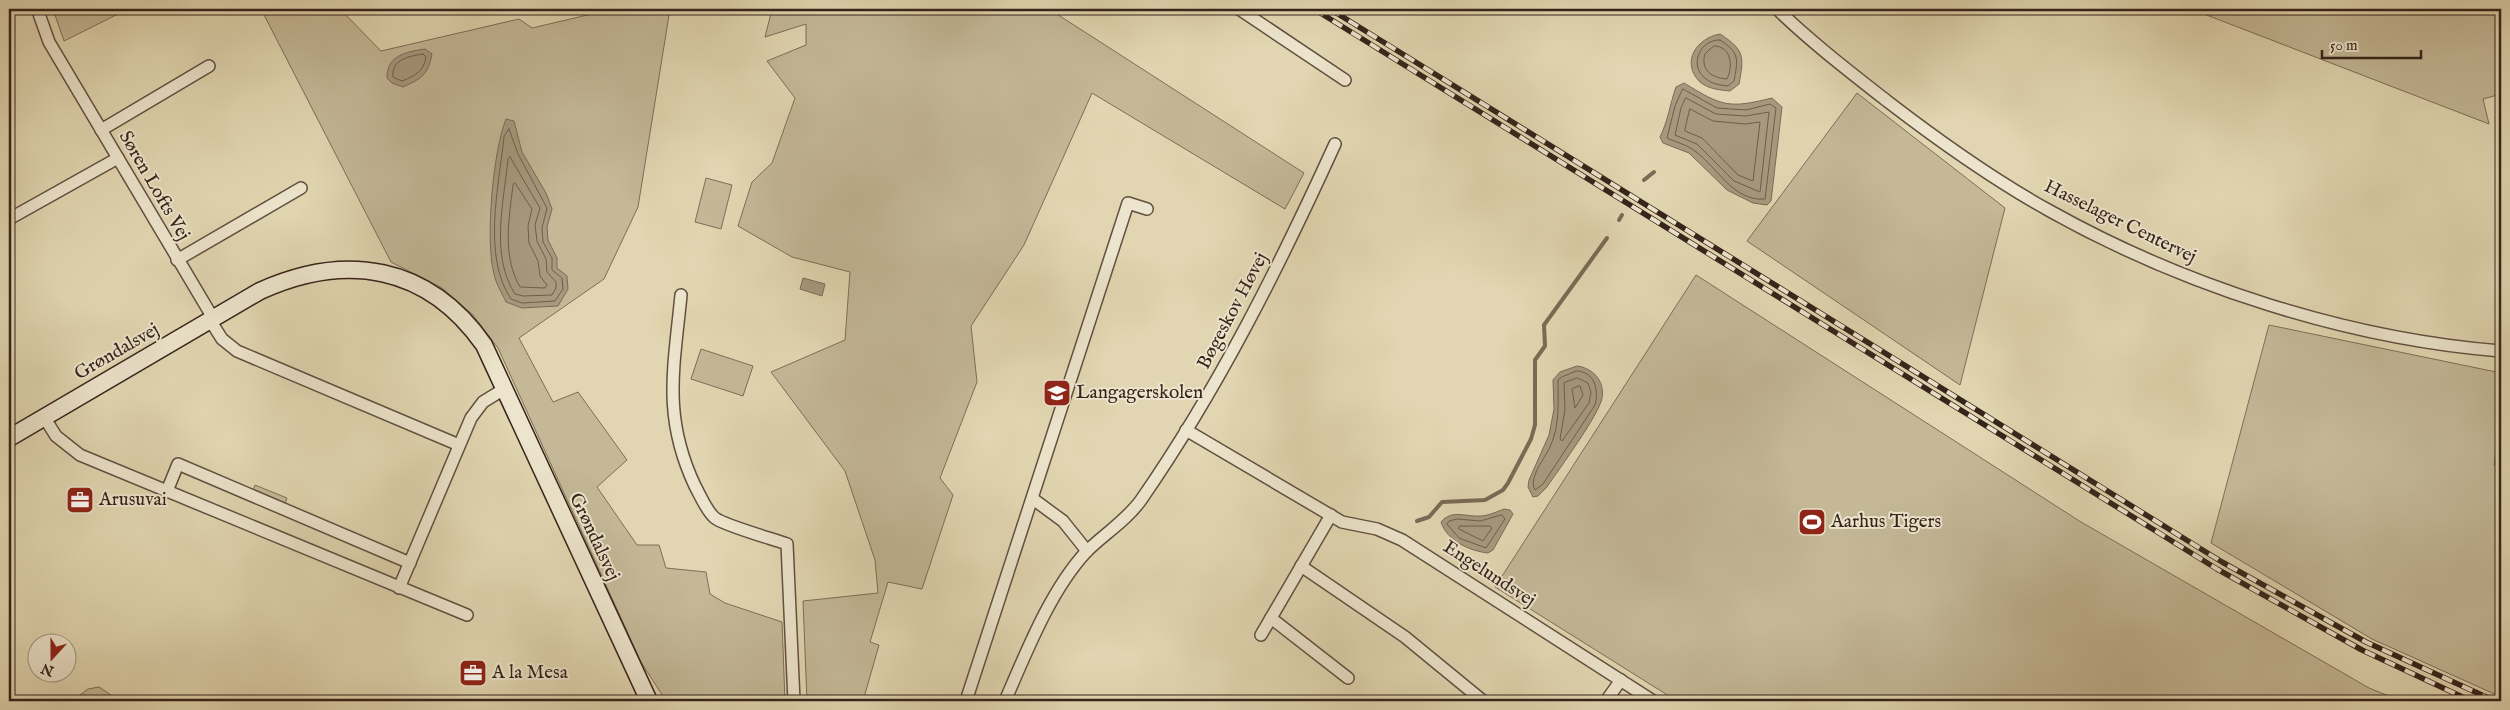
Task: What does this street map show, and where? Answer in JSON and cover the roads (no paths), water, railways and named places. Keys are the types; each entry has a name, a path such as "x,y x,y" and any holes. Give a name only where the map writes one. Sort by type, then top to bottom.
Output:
{"street":[{"path":"1239,9 1346,80"},
{"name":"Hasselager Centervej","path":"1777,9 1860,80 1986,173 2051,211 2121,246 2189,276 2325,320 2404,338 2501,351"},
{"name":"Søren Lofts Vej","path":"38,11 50,42 211,319"},
{"name":"Søren Lofts Vej","path":"101,130 209,66"},
{"name":"Bøgeskov Høvej","path":"1005,701 1066,577 1087,551 1122,522 1140,501 1186,430 1250,319 1298,225 1334,144"},
{"path":"9,219 118,158"},
{"name":"Søren Lofts Vej","path":"177,260 301,188"},
{"path":"966,701 1128,203 1148,209"},
{"name":"Grøndalsvej","path":"9,438 260,291 302,274 347,269 384,273 417,286 455,310 484,345 649,701"},
{"path":"681,295 672,390 673,416 688,470 714,518 787,544 794,701"},
{"path":"211,319 222,339 237,351 459,444"},
{"path":"399,588 459,444 476,409 504,389"},
{"path":"44,417 56,436 80,455 467,616"},
{"name":"Engelundsvej","path":"1186,430 1342,522 1377,529 1402,540 1653,701"},
{"path":"167,491 178,464 410,563"},
{"path":"1033,499 1063,521 1087,551"},
{"path":"1262,635 1331,515"},
{"path":"1301,566 1405,637 1483,701"},
{"path":"1272,618 1348,678"},
{"path":"1606,701 1621,680"}],"water":[{"path":"1720,34 1734,45 1741,55 1742,67 1739,84 1730,91 1714,89 1703,84 1694,74 1691,67 1691,59 1698,46 1704,40"},
{"path":"425,49 432,54 426,72 419,79 403,87 392,83 387,78 390,64 399,56"},
{"path":"1684,83 1717,101 1745,104 1772,98 1782,107 1771,201 1767,205 1753,203 1727,190 1689,153 1663,143 1660,137 1676,87"},
{"path":"506,119 514,121 522,152 546,193 552,209 547,227 548,240 557,258 557,268 567,276 568,289 558,306 522,308 506,302 495,278 491,259 490,219 497,152"},
{"path":"803,278 825,284 822,296 800,289"},
{"path":"1577,366 1588,369 1597,376 1602,386 1602,398 1594,417 1547,487 1538,496 1533,497 1528,487 1529,480 1549,435 1554,409 1553,380 1560,372"},
{"path":"1504,509 1510,510 1513,514 1493,550 1488,553 1460,544 1448,535 1441,522 1445,518 1454,515 1483,516"}],"waterway":[{"path":"1644,180 1654,172"},
{"path":"1619,220 1622,215"},
{"path":"1417,521 1429,517 1442,502 1485,500 1503,490 1508,483 1531,439 1535,425 1535,360 1545,346 1544,325 1607,238"}],"railway":[{"path":"1314,9 2217,569 2362,650 2471,701"},
{"path":"1330,9 2222,562 2366,642 2495,701"}],"place":[{"name":"Langagerskolen","path":"1057,393"},
{"name":"Arusuvai","path":"80,500"},
{"name":"Aarhus Tigers","path":"1812,522"},
{"name":"A la Mesa","path":"473,673"}]}
